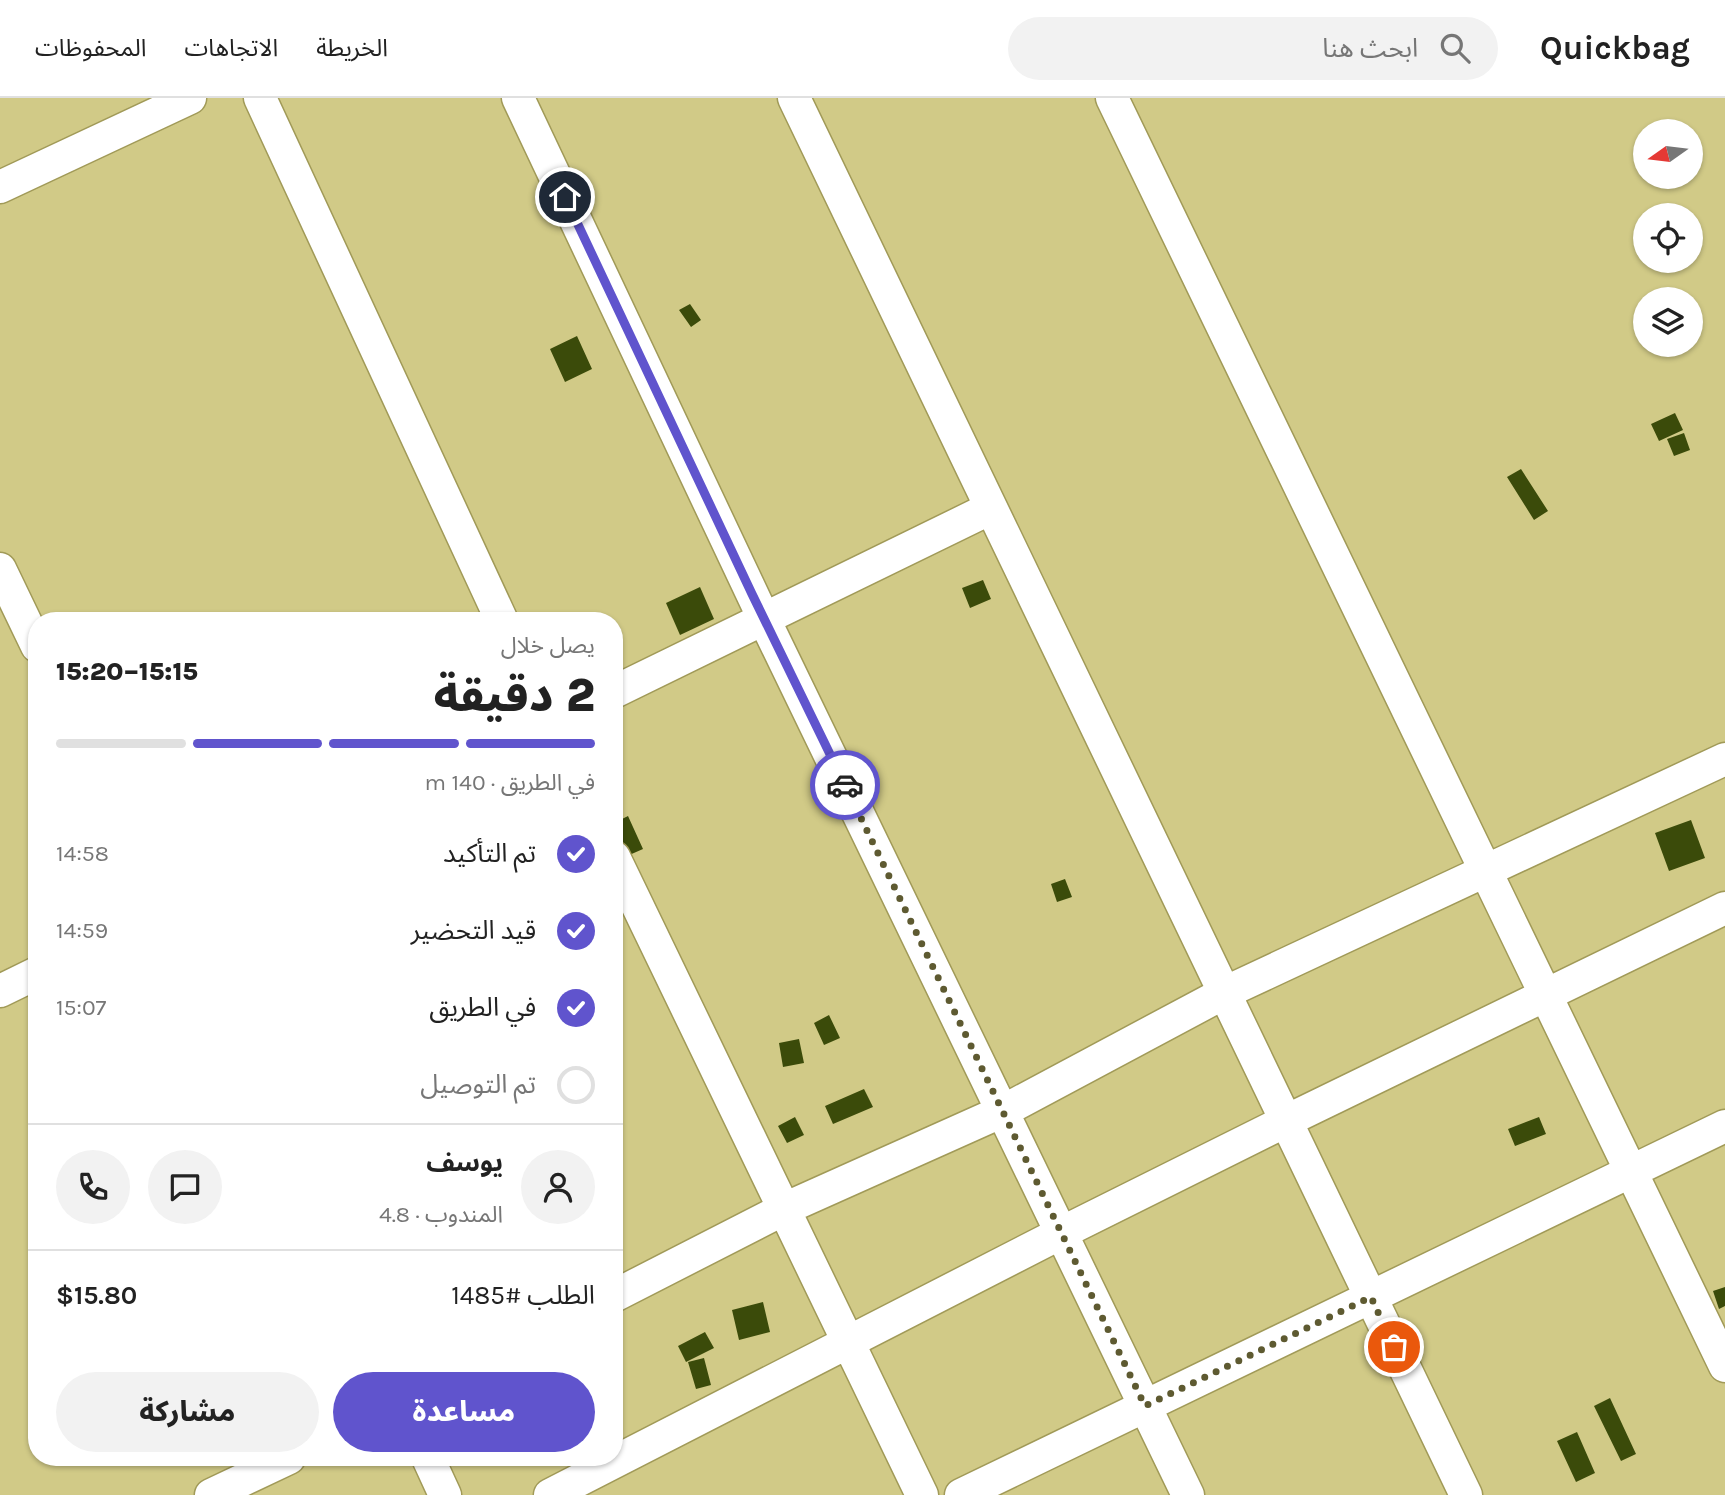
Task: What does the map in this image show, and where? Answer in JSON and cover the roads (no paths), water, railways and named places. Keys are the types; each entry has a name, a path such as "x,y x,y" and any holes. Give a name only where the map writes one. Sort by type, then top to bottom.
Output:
{"street":[{"path":"0,187 190,98"},
{"path":"260,98 498,612"},
{"path":"518,98 764,619 1188,1495"},
{"path":"794,98 1466,1495"},
{"path":"1112,98 1725,1366"},
{"path":"623,688 991,508"},
{"path":"0,569 28,627"},
{"path":"623,1291 784,1209 1003,1111 1224,993 1725,759"},
{"path":"623,877 922,1495"},
{"path":"623,1458 1060,1233 1725,908"},
{"path":"0,991 28,978"},
{"path":"961,1495 1725,1126"},
{"path":"211,1495 272,1466"},
{"path":"432,1466 445,1495"},
{"path":"550,1495 607,1466"}]}
